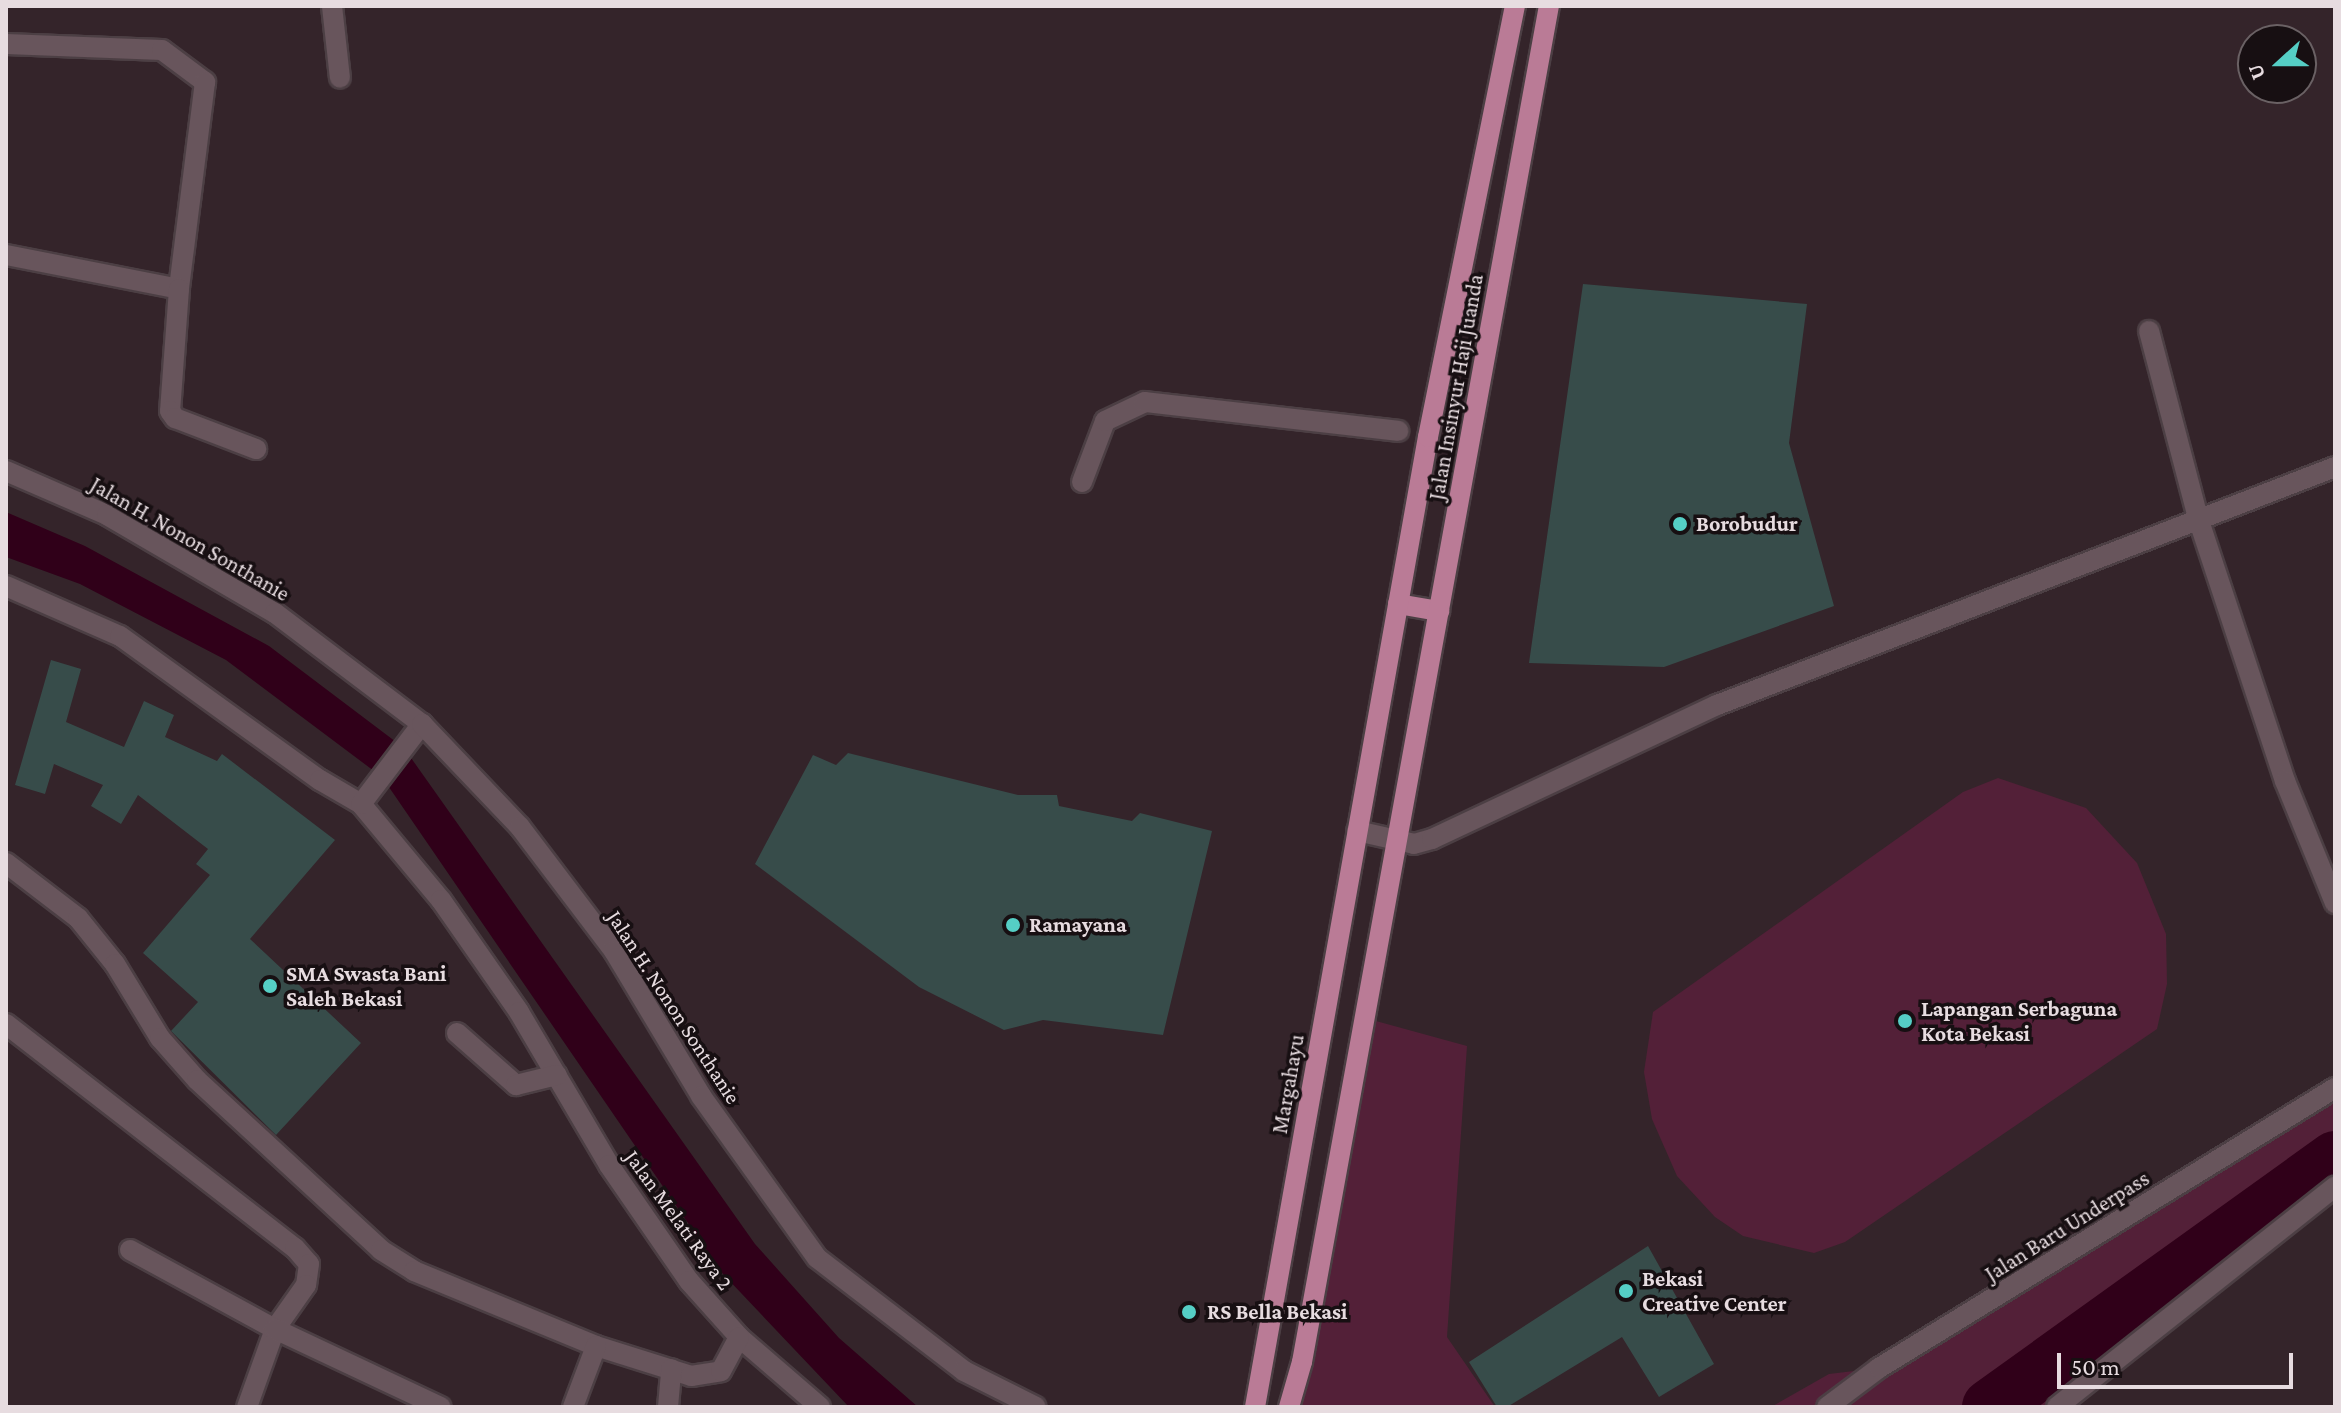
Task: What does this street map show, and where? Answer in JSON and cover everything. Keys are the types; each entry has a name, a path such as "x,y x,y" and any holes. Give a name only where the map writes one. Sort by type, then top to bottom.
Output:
{"main road":[{"name":"Jalan Insinyur Haji Juanda","path":"1369,769 1398,604 1515,6"},
{"name":"Jalan Insinyur Haji Juanda","path":"1289,1407 1302,1362 1399,840 1549,6"},
{"path":"1466,252 1503,259"},
{"path":"1398,604 1439,611"},
{"name":"Margahayu","path":"1255,1407 1369,769"}],"street":[{"path":"332,6 340,78"},
{"path":"6,44 162,50 187,64 205,82 179,289 170,411 175,418 256,449"},
{"path":"6,255 179,289"},
{"path":"2149,331 2199,521 2285,781 2335,903"},
{"path":"1082,482 1105,421 1133,405 1160,400 1398,431"},
{"path":"1357,831 1414,844 1432,839 1717,705 2335,467"},
{"name":"Jalan H. Nonon Sonthanie","path":"6,471 107,515 275,613 422,724 520,827 614,951 701,1096 817,1258 964,1371 1036,1407"},
{"name":"Jalan Melati Raya 2","path":"6,586 120,636 320,780 361,804 441,900 689,1281 739,1337 820,1407"},
{"path":"361,804 422,724"},
{"path":"6,863 78,918 115,964 160,1038 197,1080 381,1250 443,1285 596,1346 671,1369 712,1375 728,1365 739,1337"},
{"path":"6,1024 306,1259 306,1285 275,1329 247,1407"},
{"path":"457,1033 516,1085 557,1075"},
{"name":"Jalan Baru Underpass","path":"1827,1407 1879,1368 2335,1088"},
{"path":"2057,1407 2335,1187"},
{"path":"130,1250 275,1329 441,1407"},
{"path":"573,1407 596,1346"},
{"path":"668,1407 671,1369"}],"shaded area":[{"path":"6,512 85,546 269,646 404,748 755,1244 839,1338 918,1407 849,1407 723,1274 382,777 226,660 80,584 6,557"},
{"name":"Lapangan Serbaguna Kota Bekasi","path":"1998,778 2086,808 2137,863 2166,934 2167,984 2157,1029 1845,1242 1814,1253 1743,1236 1715,1217 1677,1176 1652,1119 1644,1072 1653,1012 1963,792"},
{"path":"1365,1018 1467,1046 1447,1337 1495,1407 1289,1407"},
{"path":"2335,1088 2335,1187 2057,1407 1771,1407 1829,1374 1879,1368"}],"building":[{"name":"Borobudur","path":"1583,284 1807,304 1789,443 1834,606 1664,667 1529,663"},
{"path":"51,660 81,669 66,722 124,747 144,701 174,715 165,737 217,761 222,754 335,840 250,939 361,1043 276,1135 171,1031 198,1002 143,953 210,875 196,864 208,849 138,795 121,824 91,806 103,785 54,764 45,794 15,785"},
{"name":"Ramayana","path":"848,753 1018,795 1057,795 1059,806 1132,821 1140,813 1212,831 1163,1035 1043,1020 1004,1030 919,987 755,864 813,755 836,765"},
{"name":"Bekasi Creative Center","path":"1648,1246 1714,1364 1659,1397 1622,1337 1507,1407 1497,1407 1469,1362"}],"waterway":[{"path":"1990,1407 2335,1159"}],"place":[{"name":"Borobudur","path":"1680,524"},
{"name":"Ramayana","path":"1013,925"},
{"name":"SMA Swasta Bani Saleh Bekasi","path":"270,986"},
{"name":"Lapangan Serbaguna Kota Bekasi","path":"1905,1021"},
{"name":"Bekasi Creative Center","path":"1626,1291"},
{"name":"RS Bella Bekasi","path":"1189,1312"}]}
